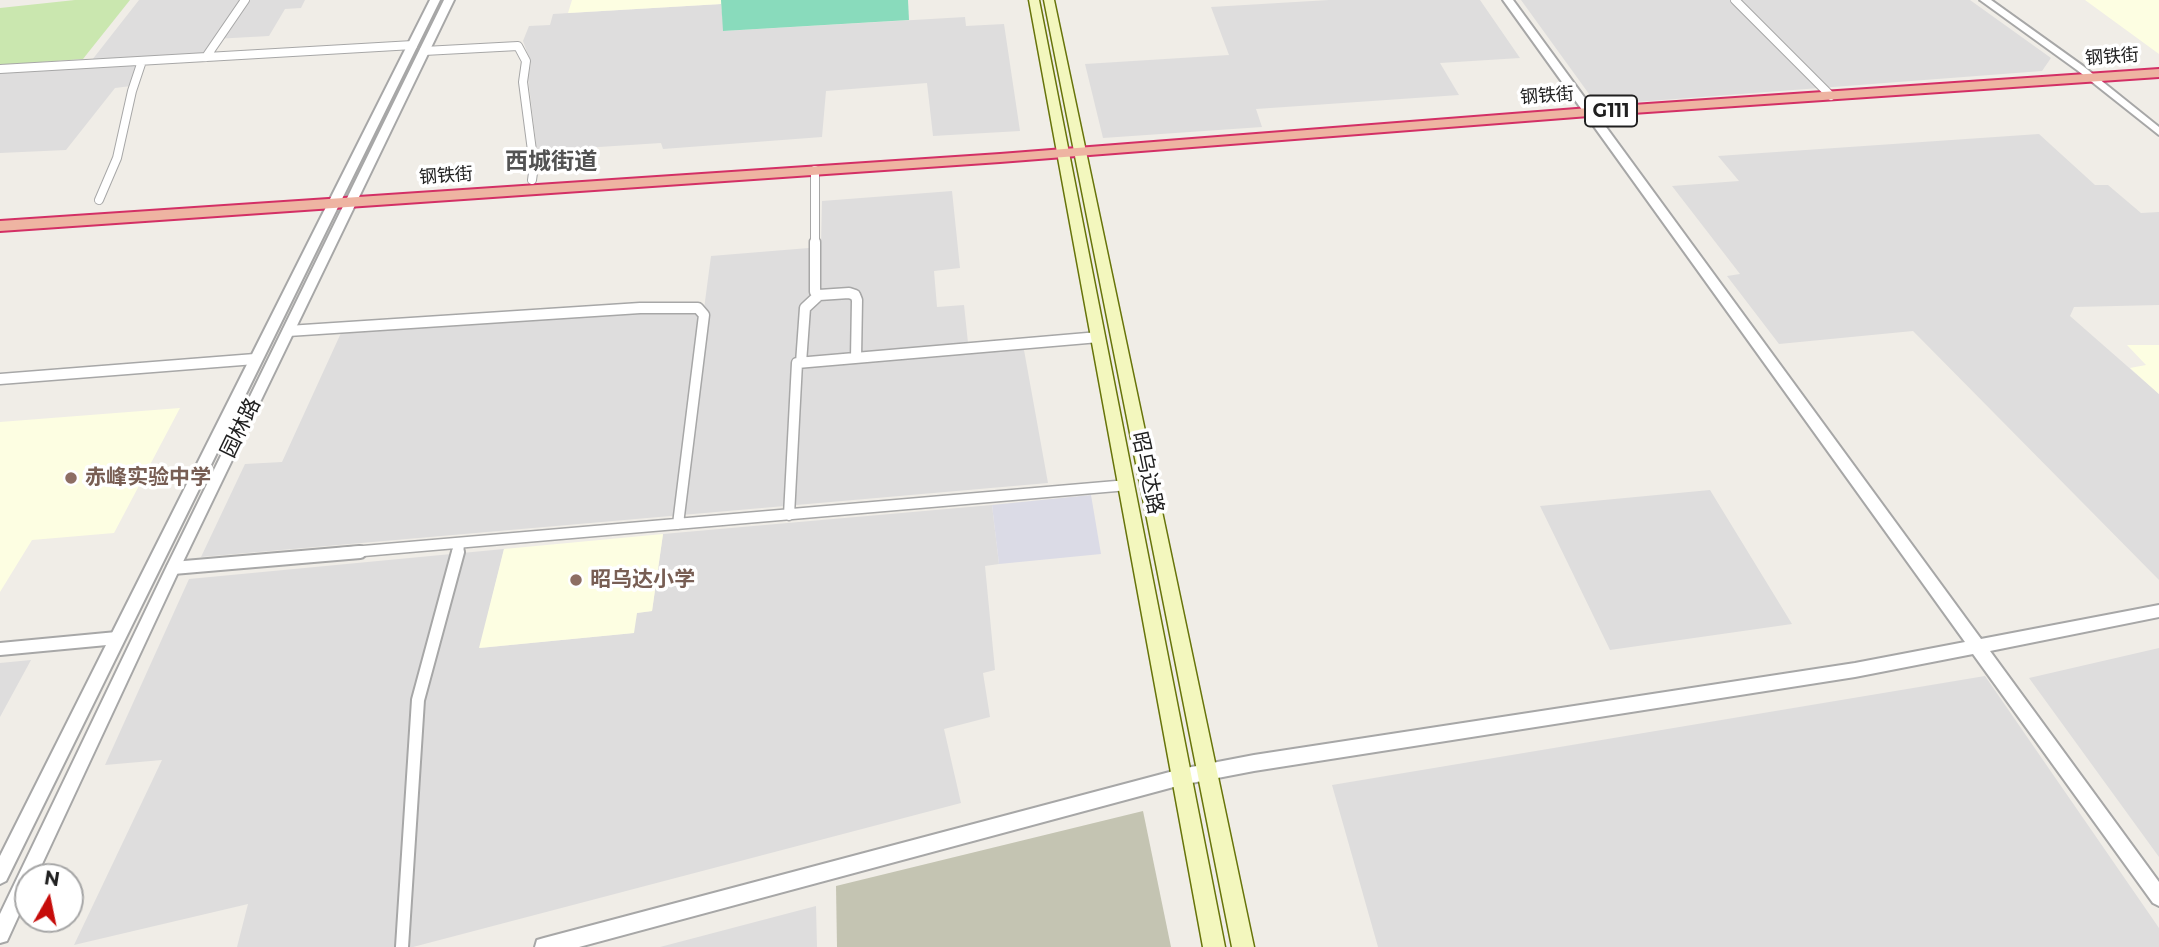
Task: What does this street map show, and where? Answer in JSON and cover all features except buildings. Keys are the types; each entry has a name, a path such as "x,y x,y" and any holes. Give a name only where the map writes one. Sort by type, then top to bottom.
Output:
{"highway":[{"name":"钢铁街","path":"0,216 1000,158 1071,150 1589,112 2159,73"},
{"name":"钢铁街","path":"0,226 532,180 1000,150 1071,150"}],"main road":[{"name":"昭乌达路","path":"1034,0 1071,150 1208,772 1243,947"},
{"name":"昭乌达路","path":"1049,0 1099,337 1214,947"}],"street":[{"path":"206,57 246,0"},
{"name":"园林路","path":"419,48 435,0"},
{"name":"园林路","path":"0,875 256,359 345,197 419,48 449,0"},
{"path":"1508,0 2159,897"},
{"path":"1735,0 1831,96"},
{"path":"1985,0 2092,78 2159,132"},
{"path":"0,69 206,57 518,46 526,61 523,82 534,166 532,180"},
{"path":"99,201 117,158 132,91 142,61"},
{"path":"815,170 815,292 819,295"},
{"name":"园林路","path":"0,934 288,331 345,197"},
{"path":"801,363 805,308 819,295 855,295 856,358"},
{"path":"288,331 640,308 698,308 704,315 678,524"},
{"path":"789,515 796,363 1099,337"},
{"path":"0,379 256,359"},
{"path":"173,568 1128,485"},
{"path":"402,947 418,700 460,543"},
{"path":"544,947 1181,777 1855,670 2159,611"},
{"path":"0,649 117,638"}],"shaded area":[{"path":"139,0 305,0 301,8 285,9 269,36 214,39 204,53 92,60"},
{"path":"572,0 721,0 721,4 568,13"},
{"path":"1329,0 1480,0 1520,58 1440,63 1459,95 1256,109 1262,127 1103,138 1085,64 1229,55 1211,7"},
{"path":"1521,0 1970,0 2051,58 2042,71 1597,105"},
{"path":"2085,0 2159,0 2159,54"},
{"path":"721,4 724,31 965,17 966,26 1004,24 1020,131 933,136 927,83 826,91 822,137 663,149 661,143 537,151 528,78 531,63 523,41 529,26 550,25 553,14"},
{"path":"140,64 131,86 115,88 66,150 0,153 0,72"},
{"path":"2039,134 2095,185 2108,185 2141,213 2159,212 2159,305 2074,307 2070,316 2159,394 2159,580 1913,331 1779,344 1727,276 1740,274 1672,186 1739,181 1718,156"},
{"path":"952,191 960,268 934,271 937,307 964,305 968,343 1022,339 1048,483 201,557 245,464 282,462 341,333 704,309 711,256 821,247 822,201"},
{"path":"2127,345 2159,345 2159,394 2130,368 2146,365"},
{"name":"赤峰实验中学","path":"180,408 114,533 32,540 0,592 0,422"},
{"path":"1710,490 1792,624 1610,650 1540,506"},
{"path":"1091,495 1101,554 999,564 992,505"},
{"path":"992,505 999,564 985,566 995,670 983,673 990,717 944,729 961,803 413,947 237,947 248,904 74,945 80,933 84,933 84,924 162,760 105,765 189,579 504,549 480,648 633,633 636,613 652,611 663,534"},
{"name":"昭乌达小学","path":"663,534 652,611 637,613 634,633 479,648 504,549"},
{"path":"2159,648 2159,857 2029,678"},
{"path":"31,660 0,717 0,663"},
{"path":"1985,676 2159,928 2159,947 1378,947 1332,785"},
{"path":"1143,811 1171,947 837,947 836,886"},
{"path":"816,906 817,947 660,947"}],"green space":[{"path":"75,0 130,0 83,59 0,65 0,8"},
{"path":"721,0 908,0 909,20 723,31"}],"place":[{"name":"赤峰实验中学","path":"71,478"},
{"name":"昭乌达小学","path":"576,580"}],"district":[{"name":"西城街道","path":"551,162"}]}
